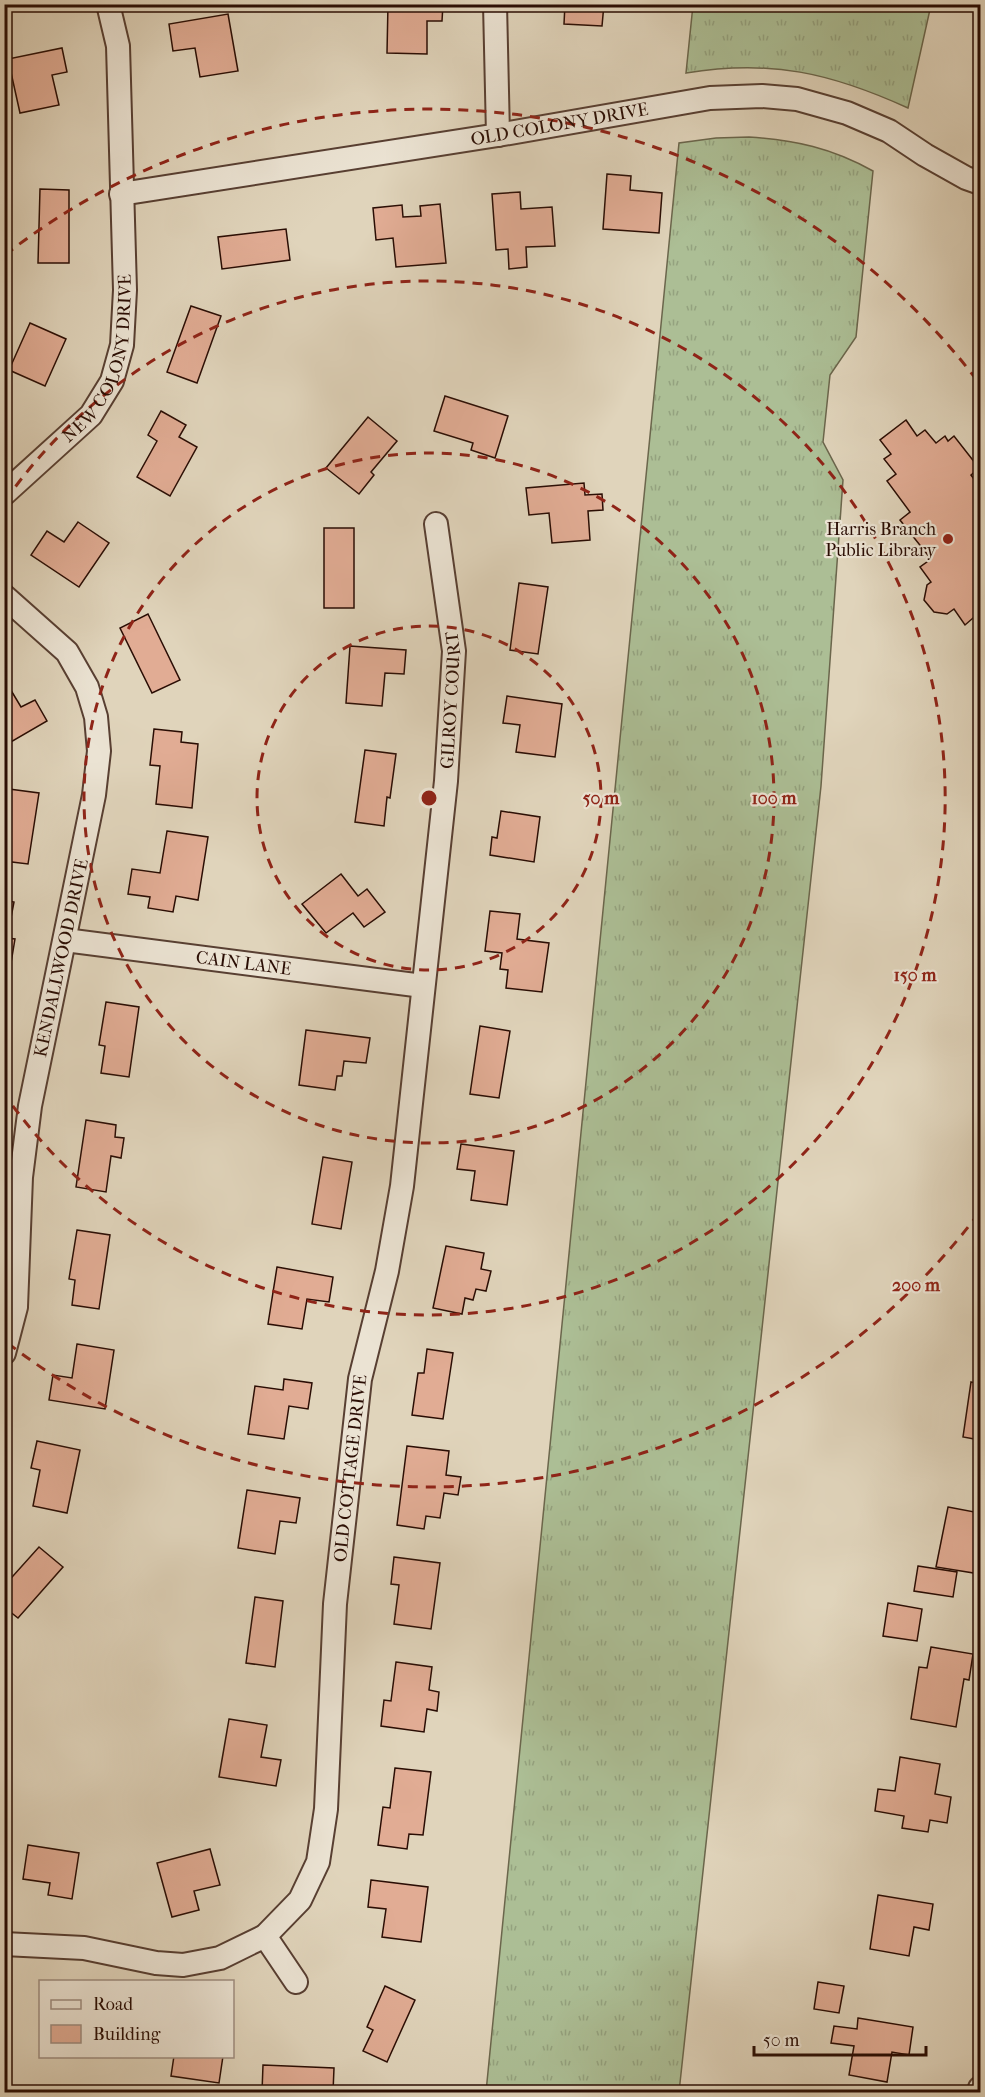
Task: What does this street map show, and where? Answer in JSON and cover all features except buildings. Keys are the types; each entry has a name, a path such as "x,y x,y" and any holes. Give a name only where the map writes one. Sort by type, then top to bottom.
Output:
{"street":[{"name":"NEW COLONY DRIVE","path":"4,494 91,415 112,381 122,345 125,290 117,46 108,4"},
{"path":"495,4 498,135"},
{"name":"OLD COLONY DRIVE","path":"121,194 498,135 710,98 762,96 797,99 847,113 889,131 925,155 966,178 981,183"},
{"name":"GILROY COURT","path":"423,986 446,781 454,651 436,524"},
{"name":"KENDALLWOOD DRIVE","path":"4,596 67,652 87,687 96,717 99,751 94,795 30,1106 21,1176 16,1307 4,1353"},
{"name":"CAIN LANE","path":"65,940 423,986"},
{"name":"OLD COTTAGE DRIVE","path":"4,1944 84,1948 156,1963 183,1965 220,1958 265,1936 300,1900 318,1862 326,1809 335,1604 360,1379 387,1271 402,1186 423,986"},
{"path":"265,1936 297,1982"}],"green space":[{"path":"693,5 931,5 908,108 853,86 800,72 746,68 686,73"},
{"path":"749,137 813,146 843,156 873,171 856,337 830,375 823,442 843,480 821,786 679,2092 486,2092 679,143 716,138"}],"place":[{"name":"Harris Branch Public Library","path":"948,539"}]}
